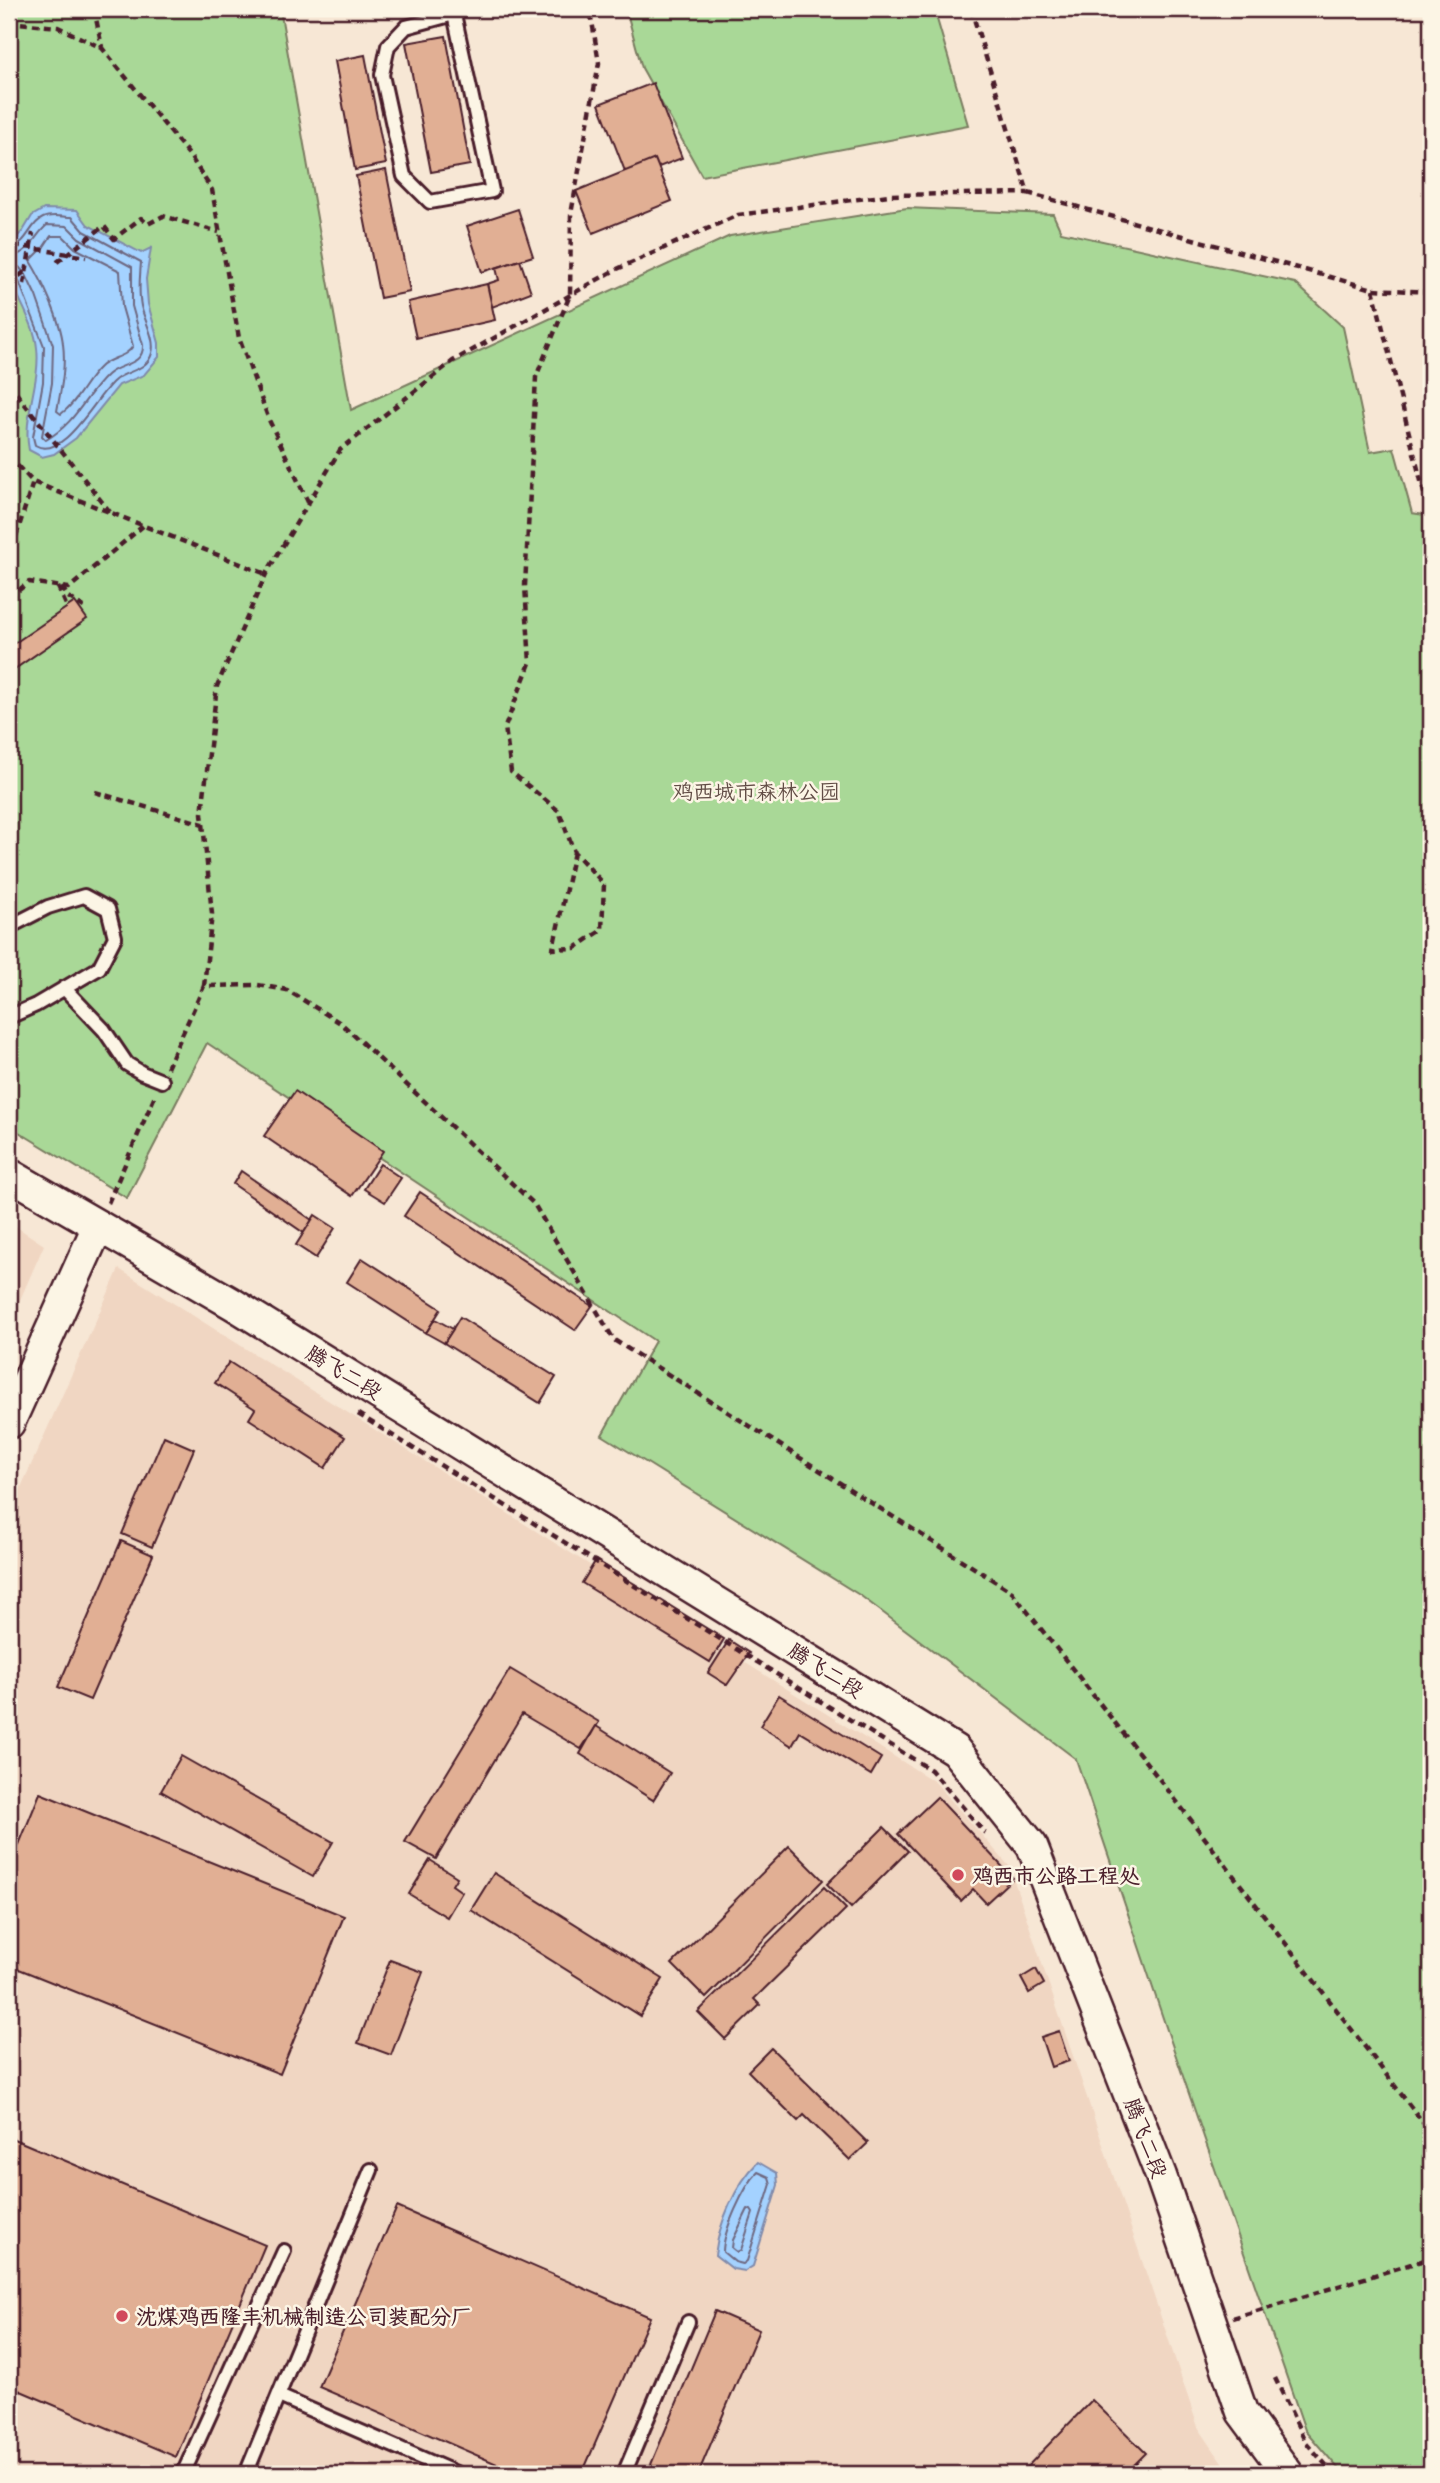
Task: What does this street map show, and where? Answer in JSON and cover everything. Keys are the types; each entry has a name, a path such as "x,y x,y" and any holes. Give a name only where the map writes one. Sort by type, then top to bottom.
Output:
{"street":[{"name":"腾飞二段","path":"9,1174 233,1304 955,1750 1032,1846 1161,2176 1242,2412 1288,2474"},
{"path":"9,1423 98,1226"}],"lane":[{"path":"453,11 492,191 430,202 404,176 382,75 388,46 406,27 453,11"},
{"path":"9,928 48,907 84,895 108,909 115,937 99,968 9,1017"},
{"path":"64,988 104,1030 127,1064 162,1081"},
{"path":"246,2474 372,2170"},
{"path":"183,2474 284,2252"},
{"path":"624,2474 688,2322"},
{"path":"279,2396 458,2474"}],"path":[{"path":"94,9 102,48"},
{"path":"574,852 553,949 575,948 602,930 604,884 574,852 559,811 510,772 505,727 530,663 525,586 536,377 570,295 571,214 599,63 590,9"},
{"path":"971,9 1028,193"},
{"path":"9,22 58,27 102,48 190,156 212,190 239,338 269,419 308,503"},
{"path":"98,1226 204,986 212,914 202,813 217,685 266,574 340,450 453,360 615,270 738,215 889,195 1028,193 1373,289 1431,292"},
{"path":"57,262 104,226 114,239 141,218 148,224 163,216 220,232"},
{"path":"24,284 33,233"},
{"path":"15,245 86,257"},
{"path":"9,283 27,271"},
{"path":"1373,289 1431,521"},
{"path":"9,384 110,513"},
{"path":"9,457 33,482 266,574"},
{"path":"9,556 33,482"},
{"path":"9,598 29,582 69,588 143,526"},
{"path":"60,587 67,607"},
{"path":"60,587 68,597 84,607"},
{"path":"95,792 203,824"},
{"path":"204,986 258,985 287,990 342,1024 534,1204 614,1340 1012,1592 1431,2133"},
{"path":"350,1410 932,1770 992,1841"},
{"path":"1212,2325 1431,2258"},
{"path":"1275,2378 1305,2441 1334,2474"}],"shaded area":[{"path":"9,1222 44,1245 9,1325"},
{"path":"119,1269 935,1782 1009,1866 1198,2427 1230,2474 9,2474 9,1514"}],"green space":[{"name":"鸡西城市森林公园","path":"9,9 280,9 351,410 730,236 907,208 1053,214 1061,232 1295,283 1343,327 1370,452 1394,448 1412,513 1431,516 1431,2474 1343,2474 1305,2430 1076,1759 861,1596 602,1435 655,1341 207,1043 127,1198 9,1126"},
{"path":"626,9 934,9 968,125 702,176 642,68"}],"water":[{"path":"44,209 77,210 88,225 141,253 151,248 146,279 148,304 159,343 159,357 144,375 119,385 76,438 54,454 42,457 29,450 27,438 38,361 36,339 10,277 8,261 9,245 23,231 32,216"},
{"path":"758,2162 777,2173 778,2185 753,2266 745,2271 733,2269 715,2255 717,2243 735,2193"}],"building":[{"path":"446,36 470,165 431,172 406,43"},
{"path":"365,55 386,164 355,170 335,61"},
{"path":"653,83 682,158 628,179 599,104"},
{"path":"655,159 672,201 593,233 576,191"},
{"path":"386,170 410,292 380,298 356,176"},
{"path":"518,209 533,256 482,272 467,226"},
{"path":"520,260 531,292 492,307 487,284 499,280 496,268"},
{"path":"487,284 495,320 416,338 408,302"},
{"path":"75,602 87,619 9,673 9,647"},
{"path":"295,1091 383,1151 352,1196 264,1136"},
{"path":"380,1164 401,1178 385,1202 364,1189"},
{"path":"241,1171 312,1220 304,1233 233,1184"},
{"path":"420,1192 592,1306 575,1330 404,1216"},
{"path":"315,1215 335,1228 316,1258 296,1245"},
{"path":"362,1258 441,1309 426,1333 347,1282"},
{"path":"460,1317 556,1377 540,1403 444,1343"},
{"path":"435,1319 453,1329 444,1343 426,1333"},
{"path":"229,1362 345,1437 325,1468 249,1419 255,1409 215,1383"},
{"path":"164,1436 194,1449 152,1547 122,1534"},
{"path":"121,1541 153,1555 90,1700 58,1687"},
{"path":"596,1560 724,1639 710,1662 582,1583"},
{"path":"729,1640 749,1653 727,1685 708,1673"},
{"path":"510,1669 599,1722 581,1749 522,1714 436,1859 405,1842"},
{"path":"779,1695 881,1758 871,1775 800,1732 792,1746 760,1726"},
{"path":"596,1726 670,1773 653,1800 580,1754"},
{"path":"181,1756 333,1842 313,1877 161,1791"},
{"path":"40,1793 344,1916 280,2074 9,1965 9,1869"},
{"path":"937,1797 1013,1878 986,1903 973,1889 961,1901 898,1834"},
{"path":"884,1827 908,1851 851,1908 827,1884"},
{"path":"789,1846 823,1880 706,1998 672,1964"},
{"path":"430,1860 457,1877 452,1885 462,1892 447,1917 409,1894"},
{"path":"494,1873 663,1979 640,2016 471,1910"},
{"path":"824,1887 846,1909 754,1999 760,2005 725,2039 698,2012"},
{"path":"390,1960 423,1972 391,2055 358,2043"},
{"path":"1036,1969 1044,1984 1029,1993 1021,1978"},
{"path":"1059,2031 1069,2061 1051,2067 1041,2037"},
{"path":"771,2048 868,2143 850,2160 804,2115 798,2121 748,2071"},
{"name":"沈煤鸡西隆丰机械制造公司装配分厂","path":"9,2137 265,2245 176,2457 9,2386"},
{"path":"397,2207 650,2317 582,2474 520,2474 319,2387"},
{"path":"715,2311 759,2330 698,2474 647,2474"},
{"path":"1092,2400 1146,2453 1125,2474 1020,2474"}],"place":[{"name":"鸡西市公路工程处","path":"958,1875"},
{"name":"沈煤鸡西隆丰机械制造公司装配分厂","path":"122,2316"}]}
